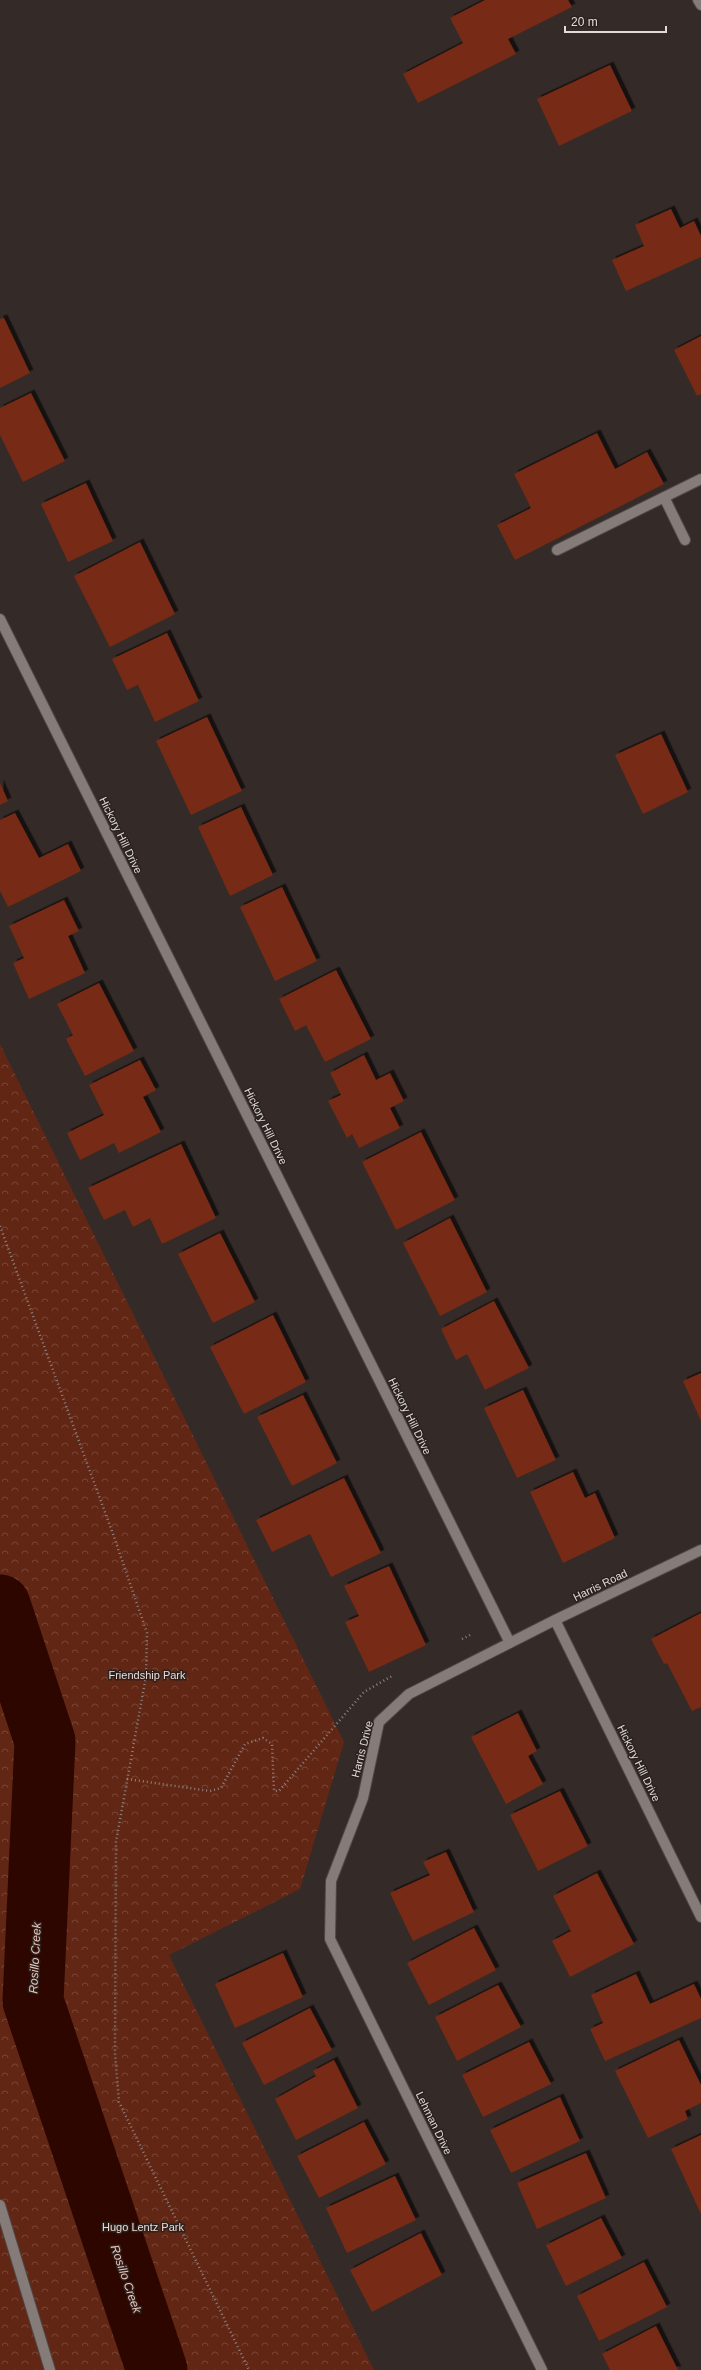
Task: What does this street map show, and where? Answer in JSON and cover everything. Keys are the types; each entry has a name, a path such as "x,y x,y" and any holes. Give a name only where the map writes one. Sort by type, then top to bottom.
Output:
{"street":[{"path":"698,0 701,6"},
{"path":"557,550 701,479"},
{"path":"664,497 684,540"},
{"name":"Hickory Hill Drive","path":"0,619 510,1643"},
{"name":"Harris Road","path":"510,1643 701,1550"},
{"name":"Hickory Hill Drive","path":"555,1620 701,1917"},
{"name":"Harris Drive","path":"331,1881 363,1798 379,1722 409,1694 510,1643"},
{"name":"Lehman Drive","path":"331,1881 330,1939 542,2370"},
{"path":"0,2205 50,2370"}],"path":[{"path":"0,1226 114,1534 146,1633 146,1676 116,1842 114,2053 119,2102 249,2370"},
{"path":"456,1642 470,1635"},
{"path":"127,1779 210,1791 221,1788 245,1744 263,1738 272,1744 274,1791 279,1791 364,1692 397,1674"}],"green space":[{"path":"0,1044 344,1742 300,1889 169,1955 374,2370 0,2370"}],"building":[{"path":"485,0 568,0 572,7 508,39 516,54 418,103 403,74 463,43 450,18"},
{"path":"610,65 632,111 559,146 537,99"},
{"path":"671,209 680,228 694,221 701,236 701,257 626,291 612,260 644,246 635,225"},
{"path":"4,318 30,373 0,388 0,319"},
{"path":"701,336 701,394 697,396 674,350"},
{"path":"31,393 65,461 23,482 0,435 0,408"},
{"path":"597,433 615,469 647,452 664,484 515,560 497,525 531,508 514,474"},
{"path":"86,483 113,541 68,562 41,504"},
{"path":"140,542 175,614 110,647 74,576"},
{"path":"167,633 199,701 155,722 138,685 127,690 112,659"},
{"path":"207,717 242,791 191,815 156,741"},
{"path":"661,734 688,792 643,814 615,755"},
{"path":"0,783 8,801 0,805"},
{"path":"241,807 273,875 230,896 198,827"},
{"path":"15,813 39,858 68,844 81,871 8,907 0,891 0,820"},
{"path":"282,887 317,961 275,981 240,907"},
{"path":"64,900 79,931 68,936 85,973 29,999 13,963 24,958 9,926"},
{"path":"336,970 371,1039 325,1062 306,1025 295,1031 279,999"},
{"path":"99,983 134,1051 85,1076 66,1039 73,1035 57,1004"},
{"path":"364,1055 376,1080 390,1073 404,1101 390,1108 400,1128 359,1148 352,1134 347,1138 328,1101 341,1095 330,1073"},
{"path":"140,1060 156,1090 143,1097 161,1132 119,1153 114,1143 80,1160 67,1133 104,1115 89,1085"},
{"path":"421,1132 455,1200 396,1230 362,1162"},
{"path":"181,1144 216,1218 162,1244 150,1218 133,1227 125,1210 104,1220 88,1188"},
{"path":"450,1218 487,1292 440,1316 403,1243"},
{"path":"220,1233 255,1302 213,1323 178,1254"},
{"path":"494,1301 529,1368 485,1390 467,1354 456,1360 441,1329"},
{"path":"273,1315 306,1382 244,1414 210,1347"},
{"path":"701,1373 701,1421 683,1381"},
{"path":"523,1390 556,1460 517,1478 484,1408"},
{"path":"303,1395 337,1463 292,1486 257,1417"},
{"path":"573,1472 585,1498 595,1493 615,1538 563,1563 530,1492"},
{"path":"344,1478 381,1553 331,1577 310,1534 272,1552 256,1520"},
{"path":"389,1566 426,1645 369,1672 345,1622 359,1616 344,1586"},
{"path":"701,1613 701,1707 692,1711 667,1663 664,1664 651,1639"},
{"path":"518,1713 537,1751 528,1756 543,1784 506,1804 471,1737"},
{"path":"560,1791 588,1846 538,1871 510,1815"},
{"path":"446,1852 474,1912 413,1941 390,1893 430,1875 423,1862"},
{"path":"597,1873 634,1944 570,1977 552,1941 571,1931 553,1896"},
{"path":"474,1928 496,1970 429,2005 407,1963"},
{"path":"283,1953 303,1997 235,2028 215,1984"},
{"path":"636,1974 650,2004 694,1984 701,1999 701,2018 605,2061 590,2029 603,2023 591,1995"},
{"path":"498,1985 521,2027 457,2061 435,2017"},
{"path":"310,2008 332,2050 264,2085 242,2043"},
{"path":"679,2040 701,2085 701,2103 685,2111 688,2119 648,2138 615,2071"},
{"path":"529,2042 551,2084 483,2117 462,2075"},
{"path":"334,2060 358,2108 296,2140 275,2099 316,2076 313,2071"},
{"path":"560,2097 580,2141 511,2173 490,2130"},
{"path":"364,2122 386,2164 319,2198 297,2156"},
{"path":"701,2135 701,2214 671,2149"},
{"path":"586,2153 606,2198 537,2229 517,2183"},
{"path":"395,2176 416,2220 347,2253 326,2208"},
{"path":"601,2218 622,2258 566,2286 546,2245"},
{"path":"421,2233 442,2275 372,2312 350,2270"},
{"path":"644,2262 667,2307 599,2341 577,2296"},
{"path":"656,2326 678,2370 610,2370 602,2354"}],"waterway":[{"name":"Rosillo Creek","path":"0,1605 45,1741 33,2001 157,2370"}],"park label":[{"name":"Friendship Park","path":"147,1675"},
{"name":"Hugo Lentz Park","path":"143,2227"}]}
